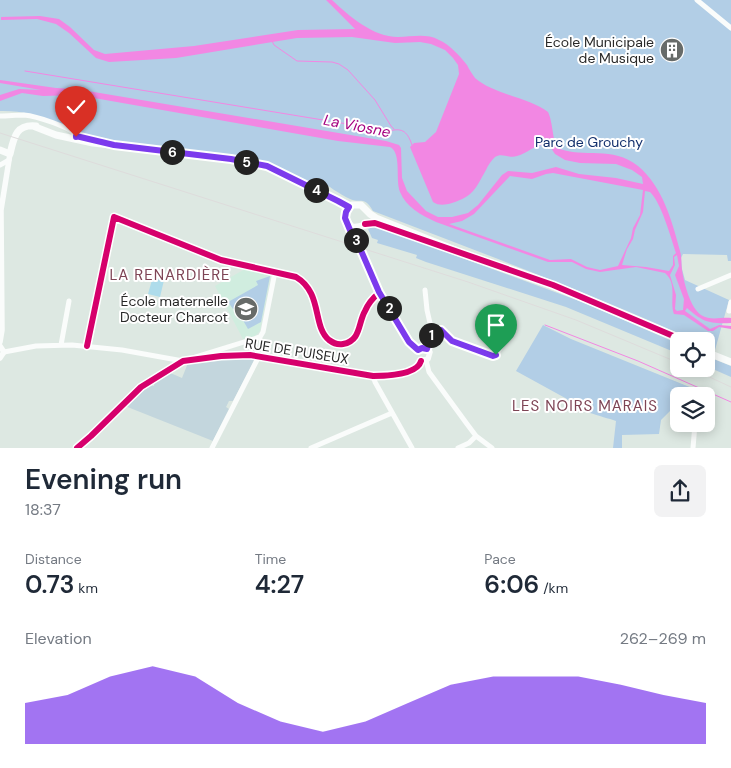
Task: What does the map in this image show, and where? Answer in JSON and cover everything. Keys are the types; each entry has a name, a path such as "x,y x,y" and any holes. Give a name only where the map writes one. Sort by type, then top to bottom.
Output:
{"main road":[{"path":"0,150 10,157 14,138 19,130 25,126 33,126 42,131 67,134 114,145 231,159 267,166 349,207 358,204 376,218 454,250"},
{"path":"349,207 345,215 348,224 357,228 365,224 375,223 454,250 553,285 670,335"},
{"path":"365,224 368,212"},
{"path":"715,356 731,362"}],"street":[{"path":"697,0 731,28"},
{"path":"0,116 30,116 67,134"},
{"path":"0,165 10,157"},
{"path":"0,342 2,330 0,216 10,157"},
{"path":"87,346 114,217 220,260 296,276 308,285 325,336 336,344 344,344 355,338 365,309 379,292"},
{"path":"348,224 379,292 409,342 418,350"},
{"path":"356,239 357,228"},
{"path":"0,358 2,349 61,345 122,350 183,361 260,337 263,332 275,272"},
{"path":"698,289 731,275"},
{"path":"424,361 430,355 427,349 432,332 425,290"},
{"path":"61,345 69,301"},
{"path":"728,311 731,302"},
{"path":"432,332 441,330 452,341 494,356 514,325"},
{"path":"418,350 422,348 427,349"},
{"path":"418,350 417,357 424,361 429,372 476,436 492,448"},
{"name":"RUE DE PUISEUX","path":"77,448 140,386 183,361 250,354 373,376 401,373 418,367 424,361"},
{"path":"212,448 256,360"},
{"path":"373,376 412,448"},
{"path":"311,448 392,413"},
{"path":"693,448 694,432"},
{"path":"458,448 469,443 476,436"}],"shaded area":[{"path":"326,0 332,0 346,13 371,30 389,36 434,38 451,47 467,65 475,78 491,88 532,103 548,112 557,148 578,153 618,156 638,166 654,184 665,205 681,253 682,270 691,301 701,315 712,318 731,318 731,323 707,321 687,308 685,311 710,329 719,325 731,326 731,329 719,327 713,331 708,331 684,315 674,314 671,282 665,273 636,267 600,272 586,269 572,262 548,262 436,222 415,210 406,202 400,192 396,155 390,147 338,141 77,95 43,96 22,93 0,101 0,95 19,89 41,90 0,83 0,80 76,89 386,141 399,145 401,148 402,178 407,191 426,211 438,217 452,217 468,213 478,205 502,175 508,171 532,173 556,167 579,174 616,178 643,184 642,177 632,170 616,164 580,163 565,160 555,154 549,145 540,145 514,157 503,155 495,157 476,187 465,198 440,205 433,202 410,147 414,143 425,142 436,132 459,74 458,65 453,58 445,50 431,44 420,42 395,43 352,37 297,38 176,58 109,62 96,58 69,33 56,24 37,19 1,20 1,17 40,16 59,19 94,50 105,54 194,46 298,30 355,29","holes":["553,173 643,190 640,215 618,266 600,270 587,267 571,259 550,260 449,224 462,221 474,214 510,176 532,179","645,191 650,192 662,212 676,253 673,256 673,265 669,271 622,265 643,212","677,255 679,266 675,275 684,299 683,310 677,311 675,309 676,295 670,275 675,265 674,257"]},
{"name":"École maternelle Docteur Charcot","path":"245,269 271,274 260,331 255,336 243,339 215,286"},
{"path":"154,273 165,276 160,297 148,294"},
{"path":"241,357 255,359 233,401 229,401 226,407 229,409 213,441 125,406 149,385 154,386 155,380 168,372 182,378 188,363"}],"green space":[{"name":"Parc de Grouchy","path":"0,0 731,0 731,261 728,261 727,255 683,254 681,258 685,280 729,300 715,350 715,332 676,332 576,290 373,211 365,201 350,199 319,180 314,186 273,165 231,156 145,147 103,139 41,117 0,111"},
{"path":"375,226 582,302 670,340 670,350 566,307 426,262 416,258 417,255 377,243 378,240 372,238 368,229"},
{"path":"270,276 261,322 248,329 236,308 233,309 228,302 258,285 256,281"},
{"path":"543,325 571,339 690,387 670,387 670,411 661,420 659,434 622,435 622,448 613,448 616,421 576,407 567,399 516,371"},
{"path":"715,360 731,366 731,377 715,370"}],"waterway":[{"name":"La Viosne","path":"272,41 274,45 297,61 332,62 348,70 375,100 394,129"},
{"name":"La Viosne","path":"25,71 390,131 398,130 407,134 412,145"},
{"path":"545,325 638,361 731,402"}],"railway":[{"path":"0,133 468,282 576,320 670,359"},
{"path":"709,377 731,387"}],"cycle path":[{"path":"87,346 114,217 221,260 296,277 304,284 314,300 320,326 324,334 329,340 339,344 353,339 358,331 366,308 379,293"},
{"path":"365,224 375,223 553,285 670,335"},
{"path":"77,448 141,387 183,361 221,356 250,355 373,376 407,372 418,366 421,361"}],"place":[{"name":"École Municipale de Musique","path":"672,50"},
{"name":"École maternelle Docteur Charcot","path":"246,309"}],"district":[{"name":"LA RENARDIÈRE","path":"170,275"},
{"name":"LES NOIRS MARAIS","path":"585,406"}],"route":[{"path":"76,137 114,145 231,159 267,166 338,201 349,207 345,218 350,230 356,239 379,292 414,348 418,350 422,348 427,349 432,332 441,330 452,341 493,356 496,355"}]}
